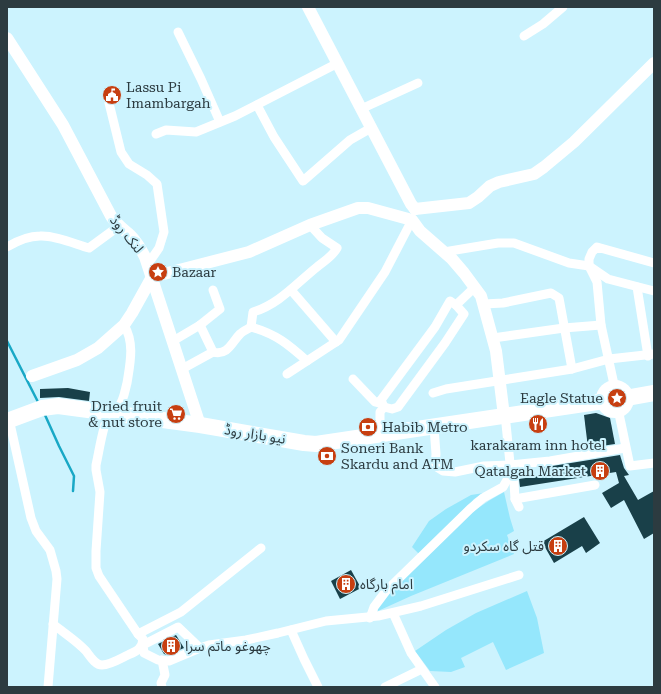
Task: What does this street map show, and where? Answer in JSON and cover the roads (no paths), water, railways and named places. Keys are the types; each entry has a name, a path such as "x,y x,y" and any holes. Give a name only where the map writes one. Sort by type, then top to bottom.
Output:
{"highway":[{"path":"619,399 654,393"},
{"name":"نیو بازار روڈ","path":"7,421 50,407 58,406 200,425 316,444 604,401 609,408 612,409 619,399"}],"main road":[{"path":"308,7 411,204 413,215 420,231 444,252 464,273 481,296 496,351 504,416"},
{"name":"لنک روڈ","path":"7,38 63,125 111,216 140,247 148,264 200,425"},
{"path":"32,376 77,360 98,348 124,325 152,277 249,252 310,225 358,208 368,208 413,215 469,203 490,186 499,182 534,174 574,142 654,63"}],"street":[{"path":"524,36 543,24 563,7"},
{"path":"178,32 202,78 220,122"},
{"path":"156,134 166,130 196,132 257,105 338,63"},
{"path":"361,109 418,83"},
{"path":"109,103 121,152 129,164 148,175 157,184 164,232 159,248 148,264"},
{"path":"257,105 302,181 350,140 371,128"},
{"path":"287,374 336,342 385,272 413,215"},
{"path":"251,327 254,312 261,310 291,290 329,258 337,248 322,238 310,225"},
{"path":"7,246 22,239 41,235 89,248 119,226"},
{"path":"444,252 498,243 514,243 569,263 589,266 608,279 654,291"},
{"path":"654,263 597,247 592,252 589,259 589,266 597,282 601,325 619,399 630,466 654,463"},
{"path":"456,305 475,287"},
{"path":"433,393 446,389 572,369 609,359 651,355 637,287"},
{"path":"173,341 200,325 220,309 213,290"},
{"path":"291,290 336,342"},
{"path":"484,304 551,294 559,298 572,369"},
{"path":"353,379 375,402 383,403 392,409 398,407 446,343 464,314 450,301 435,327 383,403 380,412 380,434"},
{"path":"124,325 128,332 132,360 124,397 119,406 110,413 105,426 96,470 100,492 96,563 99,576 138,634 143,639 144,653 169,661 209,645 246,640 326,621 370,618 393,613 421,606 519,575"},
{"path":"200,325 213,352"},
{"path":"493,338 564,328 601,325"},
{"path":"182,369 213,352 217,353 228,349 240,334 251,327 268,331 291,346 307,361"},
{"path":"504,416 510,469 514,482 517,503 595,485"},
{"path":"7,424 11,428 31,518 36,531 50,550 56,571 57,579 48,687"},
{"path":"434,427 435,466 443,471 455,472 484,466 510,469 626,448"},
{"path":"370,618 374,607 386,591 483,498 503,488 510,469"},
{"path":"138,634 181,612 261,548"},
{"path":"393,613 411,652 435,687"},
{"path":"53,624 85,650 96,663 101,665 134,653 143,645 178,627 200,648"},
{"path":"291,630 318,687"},
{"path":"162,660 166,675 161,683 162,687"},
{"path":"385,687 422,669"}],"waterway":[{"path":"7,341 38,402"},
{"path":"45,415 74,476 73,491"}],"place":[{"name":"Lassu Pi Imambargah","path":"112,95"},
{"name":"Bazaar","path":"158,272"},
{"name":"Eagle Statue","path":"617,398"},
{"name":"Dried fruit & nut store","path":"176,414"},
{"name":"karakaram inn hotel","path":"538,424"},
{"name":"Habib Metro","path":"368,427"},
{"name":"Soneri Bank Skardu and ATM","path":"327,456"},
{"name":"Qatalgah Market","path":"600,471"},
{"name":"قتل گاہ سکردو","path":"558,546"},
{"name":"امام بارگاہ","path":"346,584"},
{"name":"چھوغو ماتم سرا","path":"171,646"}]}
